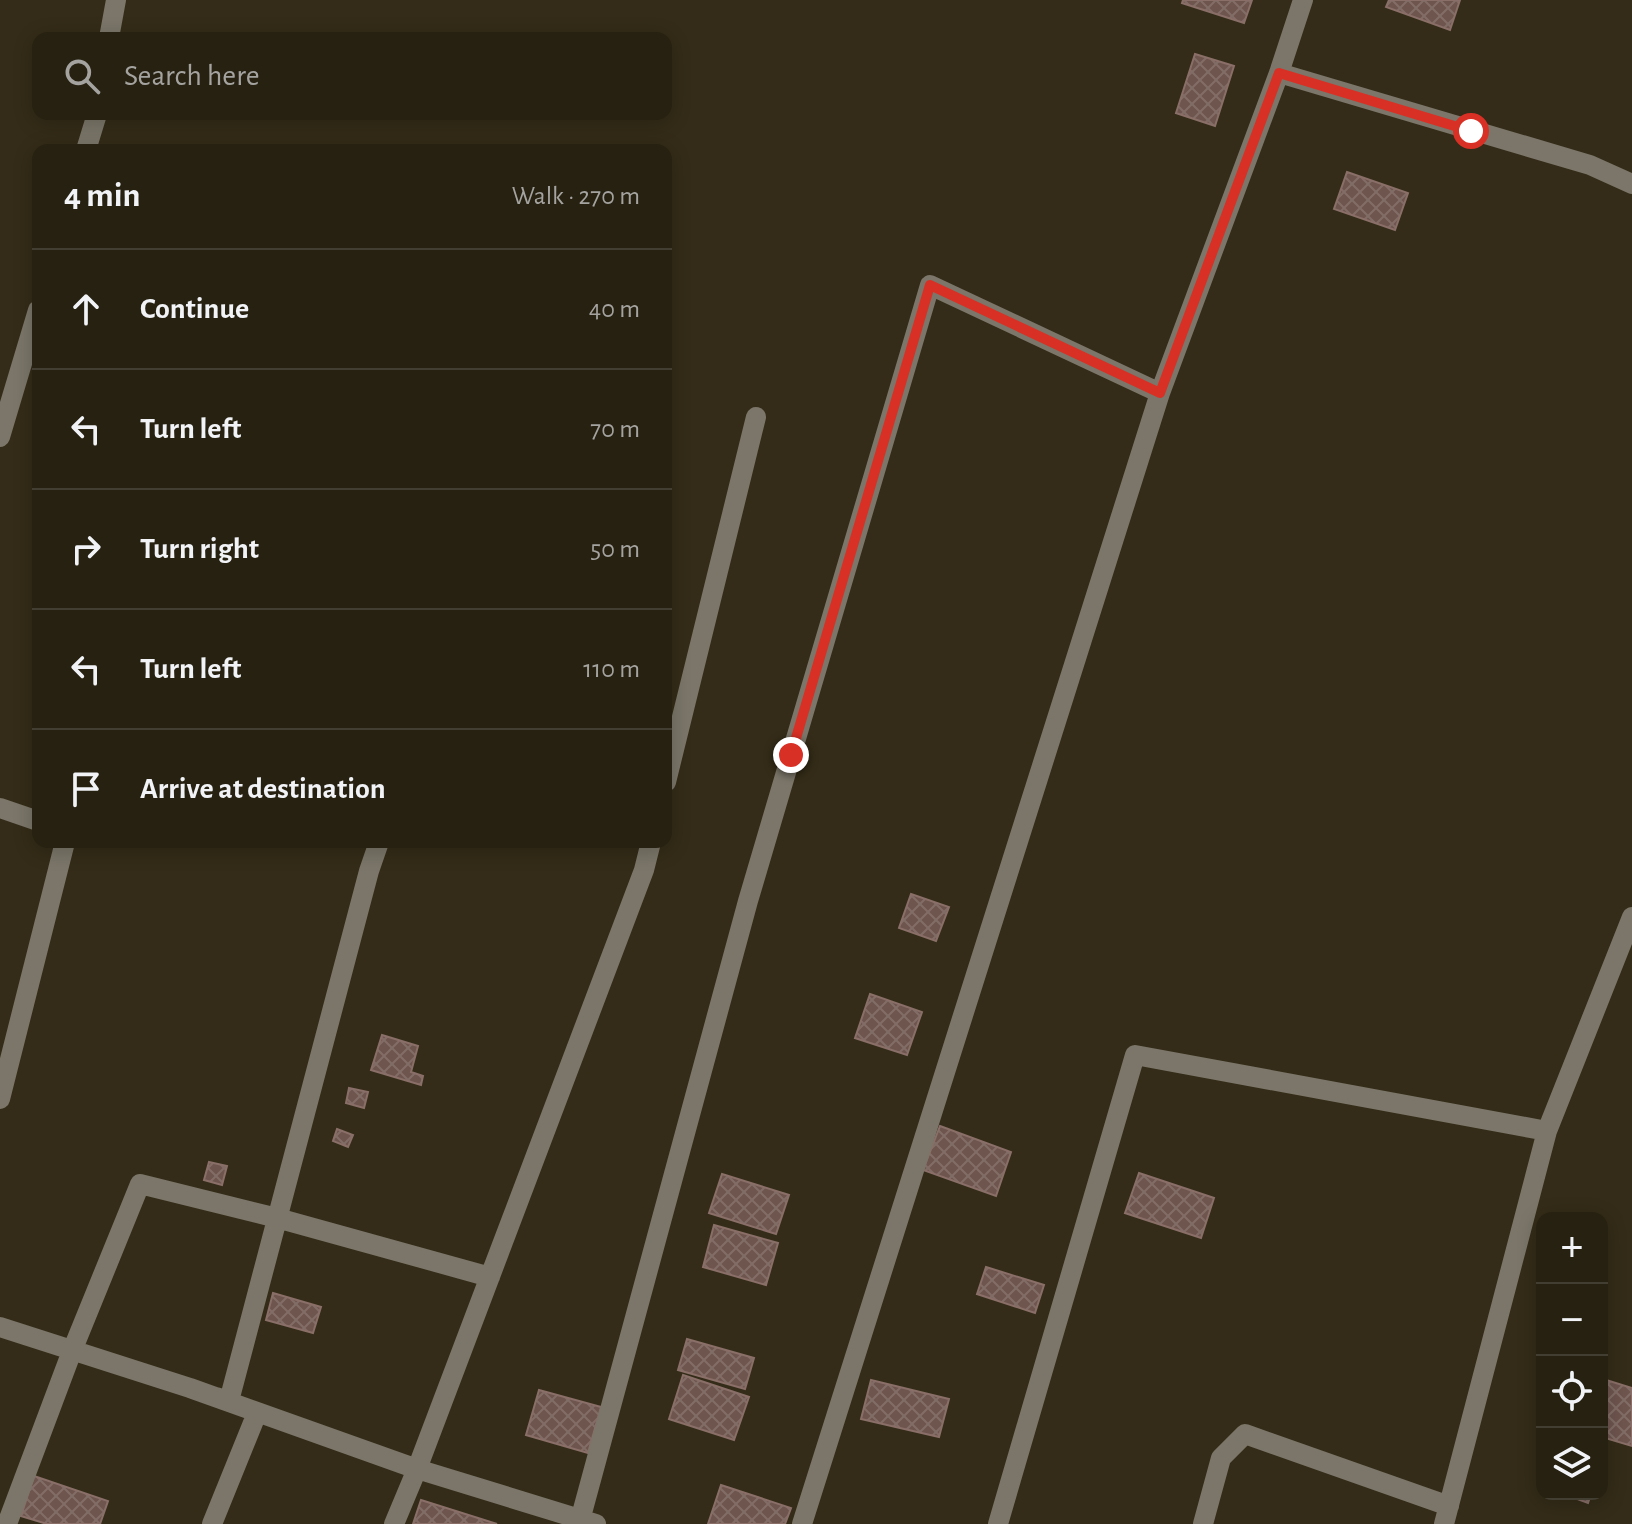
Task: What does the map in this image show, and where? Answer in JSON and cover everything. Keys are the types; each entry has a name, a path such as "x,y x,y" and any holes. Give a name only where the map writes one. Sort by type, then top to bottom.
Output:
{"street":[{"path":"110,32 116,0"},
{"path":"802,1524 1160,393 1279,73 1303,0"},
{"path":"1279,73 1590,165 1632,184"},
{"path":"88,144 95,120"},
{"path":"190,1388 417,1469 585,1522 748,901 930,285 1160,393"},
{"path":"0,437 32,330"},
{"path":"672,758 756,417"},
{"path":"0,808 32,819"},
{"path":"0,1099 63,848"},
{"path":"0,1327 229,1401 377,848"},
{"path":"394,1524 644,870 650,848"},
{"path":"1203,1524 1221,1458 1245,1434 1447,1515 1547,1131 1632,917"},
{"path":"998,1524 1135,1055 1547,1131"},
{"path":"7,1524 72,1351 140,1184 490,1277"},
{"path":"212,1524 257,1413"}],"building":[{"path":"1183,0 1252,0 1244,23 1182,3"},
{"path":"1389,0 1460,0 1450,30 1386,7"},
{"path":"1195,54 1234,66 1215,126 1176,113"},
{"path":"1347,172 1408,193 1395,230 1334,209"},
{"path":"911,894 949,907 936,941 899,928"},
{"path":"870,994 922,1012 907,1055 855,1038"},
{"path":"382,1035 418,1046 411,1072 423,1076 421,1085 371,1070"},
{"path":"349,1088 368,1092 364,1108 346,1103"},
{"path":"940,1126 1011,1152 996,1196 923,1170"},
{"path":"337,1129 353,1135 348,1147 333,1141"},
{"path":"209,1162 227,1166 222,1185 204,1180"},
{"path":"1139,1173 1214,1198 1201,1238 1125,1213"},
{"path":"722,1174 789,1195 776,1234 709,1213"},
{"path":"714,1225 778,1243 766,1285 703,1267"},
{"path":"986,1267 1044,1285 1035,1313 977,1294"},
{"path":"273,1293 321,1307 313,1333 266,1320"},
{"path":"687,1339 754,1358 745,1389 678,1370"},
{"path":"683,1375 749,1397 734,1440 669,1419"},
{"path":"871,1380 949,1399 939,1437 861,1419"},
{"path":"1608,1381 1632,1388 1632,1446 1608,1439"},
{"path":"539,1390 601,1407 588,1453 526,1435"},
{"path":"34,1476 108,1501 100,1524 47,1524 21,1516"},
{"path":"721,1485 791,1508 785,1524 708,1524"},
{"path":"421,1500 497,1524 413,1524"}],"route":[{"path":"791,755 930,285 1160,393 1279,73 1471,131"}]}
